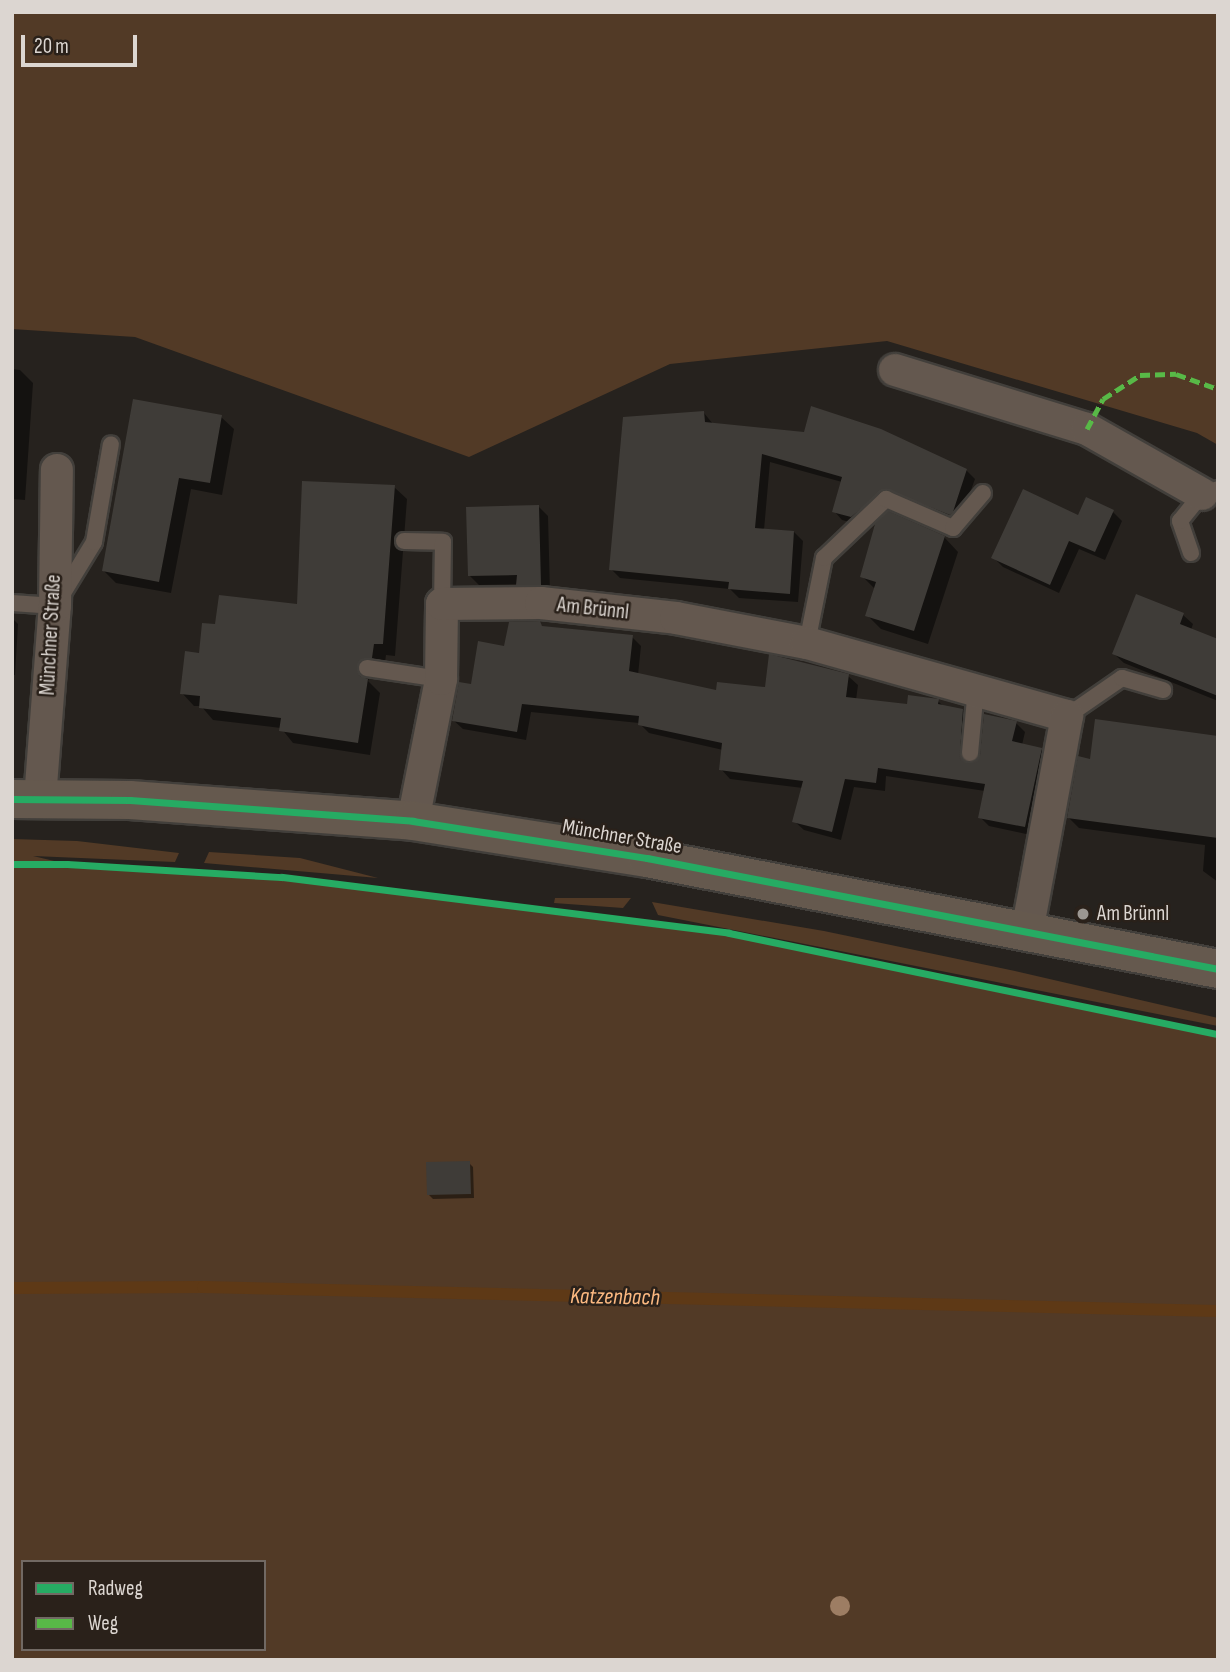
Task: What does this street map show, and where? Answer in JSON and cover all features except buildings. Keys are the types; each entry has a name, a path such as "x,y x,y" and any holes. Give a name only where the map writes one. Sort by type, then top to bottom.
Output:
{"main road":[{"name":"Münchner Straße","path":"26,799 130,800 413,821 647,858 1218,969"}],"street":[{"path":"895,370 1087,429 1210,491"},
{"name":"Münchner Straße","path":"26,799 55,606 57,470"},
{"name":"Am Brünnl","path":"442,604 541,603 676,618 807,643 976,688 1067,716"},
{"path":"413,821 441,679 442,604"},
{"path":"1027,932 1067,716"}],"lane":[{"path":"12,603 55,606 94,542 111,444"},
{"path":"1191,553 1180,521 1210,491"},
{"path":"807,643 824,558 886,499 953,528 983,494"},
{"path":"404,541 443,542 442,604"},
{"path":"367,668 441,679"},
{"path":"1067,716 1122,678 1163,690"},
{"path":"970,753 976,688"}],"shaded area":[{"path":"12,12 1218,12 1218,445 1197,433 887,341 670,364 469,457 135,337 12,329"},
{"path":"12,839 77,841 179,853 175,862 33,856 67,864 282,877 729,933 1218,1034 1218,1660 12,1660"},
{"path":"209,852 300,858 378,878 204,863"},
{"path":"555,898 631,898 623,908 554,903"},
{"path":"652,902 824,931 1015,971 1218,1018 1218,1026 658,915"}],"waterway":[{"name":"Katzenbach","path":"12,1288 203,1287 1218,1311"}],"marked path":[{"path":"1087,429 1103,399 1140,375 1176,374 1218,389"}],"cycle path":[{"path":"12,799 130,800 413,821 647,858 1218,969"},
{"path":"12,864 67,864 282,877 729,933 1218,1034"}],"place":[{"name":"Am Brünnl","path":"1083,914"}]}
